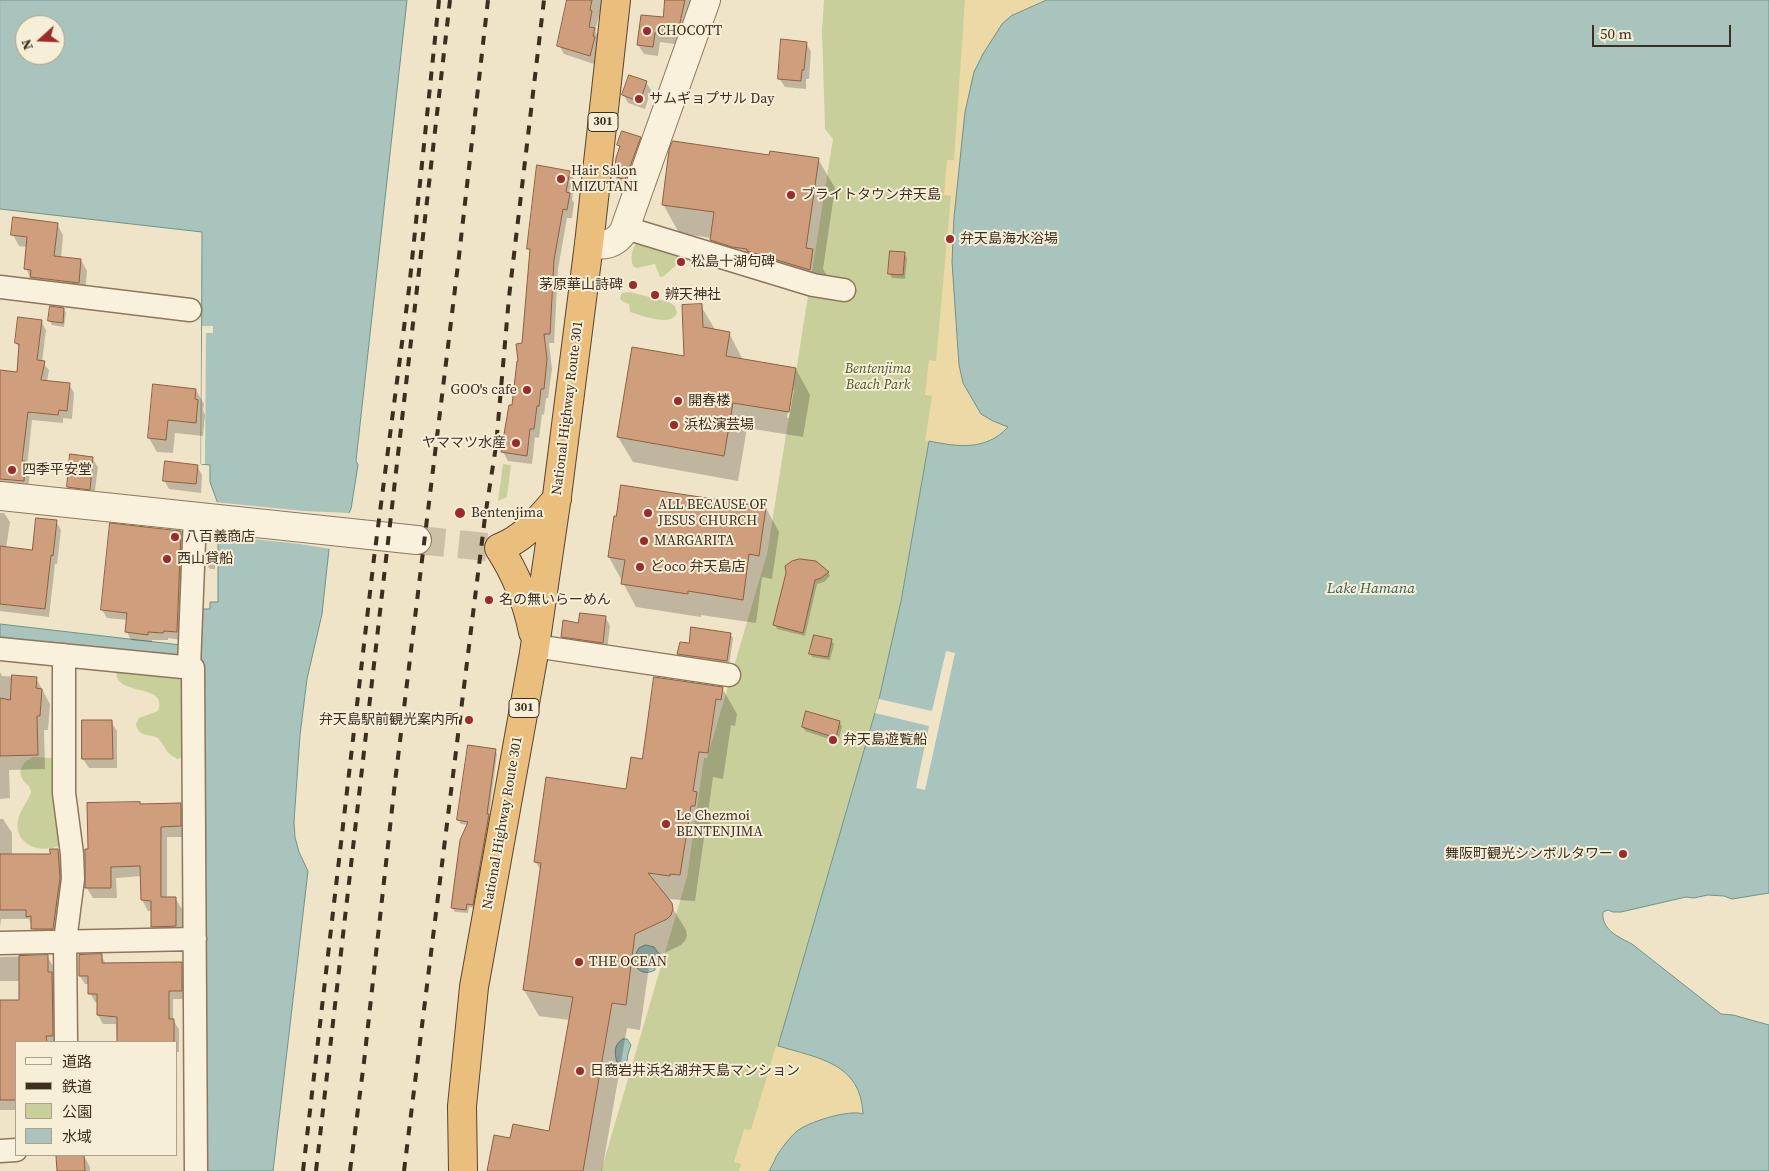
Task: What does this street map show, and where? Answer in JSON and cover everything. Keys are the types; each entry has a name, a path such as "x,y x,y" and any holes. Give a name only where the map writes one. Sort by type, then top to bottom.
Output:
{"highway":[{"name":"National Highway Route 301","path":"463,1171 462,1106 474,987 535,646 557,499 589,244 616,0"},
{"path":"535,646 530,619 515,574 493,547 520,538 557,499"}],"street":[{"path":"589,244 602,245 615,242 626,228 706,0"},
{"path":"626,228 813,285 844,290"},
{"path":"0,288 190,310"},
{"path":"0,496 416,540"},
{"path":"196,1171 186,1136 195,939 193,668 190,658 202,517"},
{"path":"535,646 729,676"},
{"path":"0,648 64,655 190,658"},
{"path":"64,655 64,793 72,854 73,879 66,941 66,1041"},
{"path":"0,943 195,939"},
{"path":"0,1151 15,1150"}],"green space":[{"name":"Bentenjima Beach Park","path":"824,0 1047,0 1011,16 955,318 929,442 895,633 875,713 778,1046 803,1127 769,1171 601,1171 687,877 704,758 707,758 767,554 833,139 825,129 822,30"},
{"path":"637,242 691,259 676,265 664,276 660,277 655,264 637,268 633,266 632,254"},
{"path":"630,292 669,302 675,306 677,313 668,320 662,320 630,312 629,304 620,298 622,293"},
{"path":"503,464 511,465 507,497 498,501"},
{"path":"119,669 183,675 185,756 178,759 174,757 158,738 139,731 136,724 139,718 158,711 159,702 150,693 125,685 119,680 116,673"},
{"path":"33,757 53,758 60,845 53,848 45,849 30,846 24,842 18,829 19,816 31,792 23,780 20,771 25,763"}],"sand":[{"name":"弁天島海水浴場","path":"965,0 1047,0 1011,16 1002,24 983,54 971,82 962,133 952,262 959,365 963,383 981,414 993,421 1008,426 989,441 969,446 959,446 925,441 932,396 925,395 929,360 936,361 951,196 944,195 947,160 954,160"},
{"path":"776,1046 821,1059 845,1073 854,1084 860,1097 863,1115 777,1156 769,1171 739,1171 741,1164 734,1162 744,1129 751,1130"}],"water":[{"path":"0,0 407,0 356,461 358,465 351,509 329,549 322,614 307,679 300,735 294,822 299,852 308,871 273,1171 203,1171 202,663 0,643 0,624 198,647 200,609 210,609 210,602 218,602 218,504 210,482 210,465 201,464 202,232 0,209"},
{"name":"Lake Hamana","path":"1047,0 1769,0 1769,893 1732,899 1724,896 1708,895 1694,898 1686,897 1621,912 1608,910 1603,912 1603,918 1605,924 1612,932 1632,944 1721,1014 1733,1015 1769,1025 1769,1171 769,1171 785,1144 793,1134 802,1128 839,1115 849,1113 863,1114 860,1097 846,1073 822,1059 778,1046 879,699 901,601 929,441 961,446 981,444 999,435 1008,427 981,414 963,383 959,365 952,262 954,217 965,112 974,72 1002,24 1011,16"},
{"path":"646,945 654,947 660,955 654,962 655,970 651,972 644,972 638,969 633,959 639,948"},
{"path":"623,1039 627,1039 631,1045 627,1061 622,1065 617,1062 615,1052 616,1046"}],"pier":[{"path":"202,326 213,326 213,333 206,333 205,464 201,464"},
{"path":"214,502 304,511 349,513 348,519 331,549 216,535"},
{"path":"946,651 955,653 925,790 916,788 929,726 875,713 879,699 932,711"}],"building":[{"path":"567,0 592,0 589,27 595,28 593,36 595,37 590,56 557,46"},
{"path":"665,0 685,0 677,36 655,33 653,47 637,45 641,15 663,17"},
{"path":"781,39 807,42 801,81 778,79"},
{"path":"629,75 647,81 640,102 622,95"},
{"path":"622,131 641,137 625,180 614,176 616,158 620,146 617,145"},
{"path":"673,141 769,155 770,151 819,158 806,248 813,249 810,270 747,251 747,249 732,247 710,240 714,212 662,205 669,150"},
{"path":"537,165 570,171 566,192 570,193 567,210 563,209 554,260 550,334 544,334 547,359 544,389 541,389 534,429 530,429 527,456 501,452 509,405 512,405 518,361 516,344 522,343 530,249 527,249"},
{"path":"13,217 58,223 54,256 81,259 79,283 30,277 31,270 24,269 27,237 11,235"},
{"path":"890,251 905,252 903,275 888,274"},
{"name":"開春楼","path":"702,304 703,327 730,332 726,356 796,368 789,412 733,403 724,456 617,437 632,347 684,356 682,305"},
{"path":"50,306 64,308 63,323 48,321"},
{"path":"18,317 42,320 37,360 45,361 41,380 70,383 67,411 59,410 58,415 28,412 22,461 25,461 24,481 0,479 0,370 17,372 19,344 15,343"},
{"path":"153,384 196,389 195,399 198,400 196,423 168,420 166,440 148,438"},
{"path":"70,454 93,457 90,490 67,487"},
{"path":"165,461 198,465 196,484 163,481"},
{"path":"621,485 766,507 759,556 749,554 743,600 688,591 688,594 621,584 625,560 608,557"},
{"path":"36,518 57,520 45,609 0,604 0,546 32,550"},
{"path":"110,523 181,531 177,632 148,632 148,635 125,632 127,613 101,610"},
{"path":"800,559 816,561 829,572 815,580 803,633 773,625 786,573 785,566 792,561"},
{"path":"580,613 606,616 603,643 561,637 563,620 578,623"},
{"path":"691,627 731,633 727,661 677,654 680,642 689,643"},
{"path":"814,635 832,639 828,657 809,654"},
{"path":"12,675 37,677 36,688 42,689 40,716 37,716 38,755 0,756 0,698 10,700"},
{"path":"654,677 723,687 721,700 716,699 708,753 699,752 693,791 697,792 695,806 691,806 680,875 670,874 670,876 648,873 672,903 671,915 667,919 635,934 626,1005 612,1003 583,1171 487,1171 494,1135 510,1138 513,1124 549,1131 573,997 523,990 541,863 534,862 546,777 626,789 631,757 642,759"},
{"path":"806,711 840,721 836,738 802,727"},
{"path":"82,720 112,720 113,759 82,759"},
{"path":"468,745 496,749 487,814 489,814 473,905 467,904 466,910 451,908 460,840 468,822 457,820"},
{"path":"140,802 140,804 181,803 181,826 161,827 161,897 176,897 176,926 151,927 151,901 141,900 140,866 111,867 111,888 85,888 85,849 88,849 87,803"},
{"path":"50,849 58,849 60,878 53,929 31,929 31,916 26,917 26,910 0,910 0,854 50,854"},
{"path":"102,954 102,963 182,962 182,991 169,991 169,1019 174,1019 174,1041 117,1041 117,1017 97,1015 97,994 88,994 88,976 79,976 79,955"},
{"path":"48,955 48,972 52,972 53,1036 46,1036 47,1041 15,1041 15,1100 0,1100 0,1000 19,1000 19,956"},
{"path":"56,1156 84,1156 85,1171 57,1171"}],"tunnel":[{"path":"417,540 487,547"}],"railway":[{"path":"303,1171 374,558 409,289 439,0"},
{"path":"316,1171 450,0"},
{"path":"350,1171 488,0"},
{"path":"404,1171 485,517 496,446 509,297 544,0"}],"place":[{"name":"CHOCOTT","path":"647,31"},
{"name":"サムギョプサル Day","path":"639,99"},
{"name":"Hair Salon MIZUTANI","path":"561,179"},
{"name":"ブライトタウン弁天島","path":"791,195"},
{"name":"弁天島海水浴場","path":"950,239"},
{"name":"松島十湖句碑","path":"681,262"},
{"name":"茅原華山詩碑","path":"633,285"},
{"name":"辨天神社","path":"655,295"},
{"name":"GOO's cafe","path":"527,390"},
{"name":"開春楼","path":"678,401"},
{"name":"浜松演芸場","path":"674,425"},
{"name":"ヤママツ水産","path":"516,443"},
{"name":"四季平安堂","path":"12,470"},
{"name":"Bentenjima","path":"460,513"},
{"name":"ALL BECAUSE OF JESUS CHURCH","path":"648,513"},
{"name":"八百義商店","path":"175,537"},
{"name":"MARGARITA","path":"644,541"},
{"name":"西山貸船","path":"167,559"},
{"name":"どoco 弁天島店","path":"640,567"},
{"name":"名の無いらーめん","path":"489,600"},
{"name":"弁天島駅前観光案内所","path":"469,720"},
{"name":"弁天島遊覧船","path":"833,740"},
{"name":"Le Chezmoi BENTENJIMA","path":"666,824"},
{"name":"舞阪町観光シンボルタワー","path":"1623,854"},
{"name":"THE OCEAN","path":"579,962"},
{"name":"日商岩井浜名湖弁天島マンション","path":"580,1071"}]}
